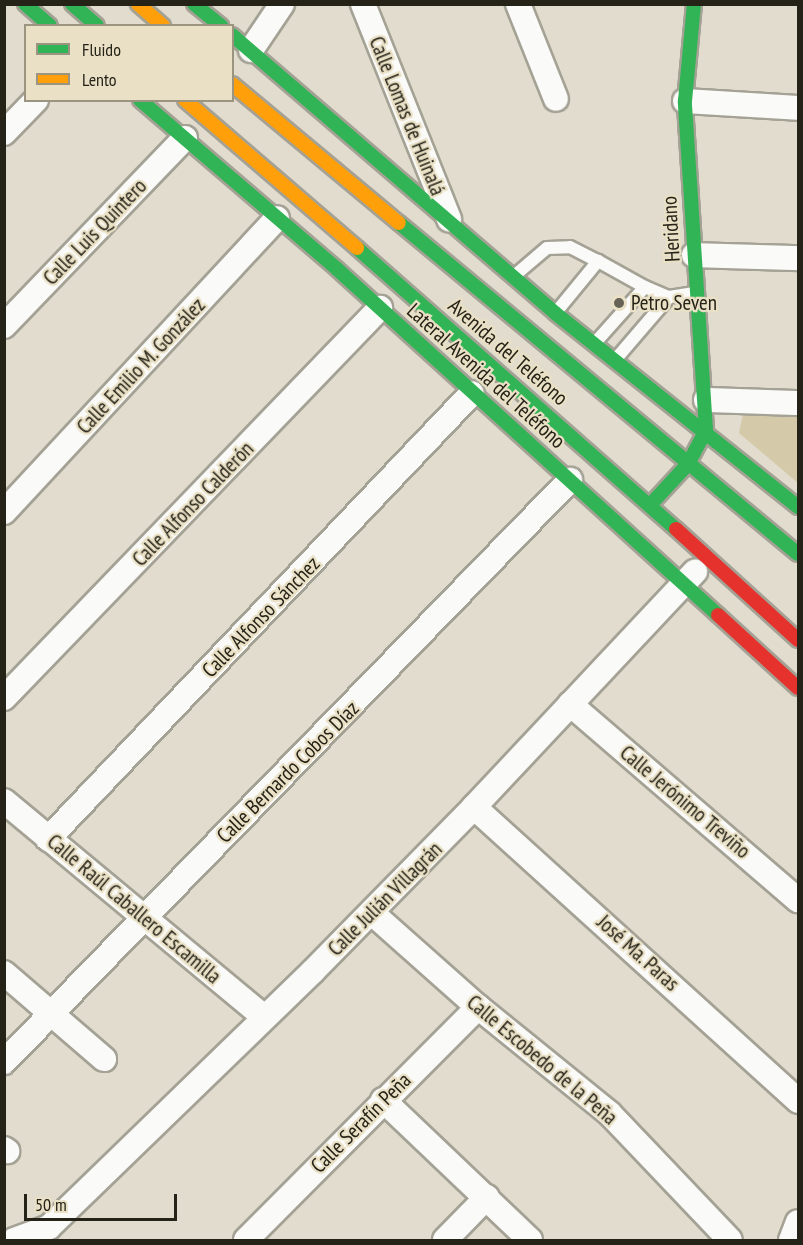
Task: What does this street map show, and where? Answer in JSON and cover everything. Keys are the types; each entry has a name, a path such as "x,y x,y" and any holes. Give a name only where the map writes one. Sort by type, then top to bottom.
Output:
{"street":[{"path":"25,4 48,24"},
{"path":"72,4 95,24"},
{"path":"138,4 161,24"},
{"path":"194,4 219,24"},
{"path":"282,4 242,42 452,227 555,313 584,356 615,360 706,430 798,507"},
{"name":"Calle Lomas de Huinalá","path":"363,4 452,227"},
{"path":"518,4 556,99"},
{"name":"Heridano","path":"651,504 688,464 706,430 706,400 694,293 686,101 694,4"},
{"name":"Avenida del Teléfono","path":"234,86 584,356 688,464 798,554"},
{"path":"686,101 798,108"},
{"path":"4,133 34,102"},
{"name":"Lateral Avenida del Teléfono","path":"142,102 337,269 798,688"},
{"name":"Avenida del Teléfono","path":"187,102 651,504 798,640"},
{"name":"Calle Luis Quintero","path":"4,326 185,138"},
{"name":"Calle Emilio M. González","path":"4,512 278,218"},
{"path":"337,269 357,248"},
{"path":"694,255 798,258"},
{"name":"Calle Alfonso Calderón","path":"4,698 380,308"},
{"name":"Calle Alfonso Sánchez","path":"48,839 472,393"},
{"path":"706,400 798,403"},
{"name":"Calle Bernardo Cobos Díaz","path":"4,1062 570,480"},
{"name":"Calle Julián Villagrán","path":"49,1234 264,1017 372,913 708,558"},
{"name":"Calle Jerónimo Treviño","path":"570,704 798,900"},
{"name":"Calle Raúl Caballero Escamilla","path":"4,801 264,1017"},
{"name":"José Ma. Paras","path":"474,807 798,1101"},
{"name":"Calle Escobedo de la Peña","path":"372,913 478,1007 609,1113 730,1240"},
{"path":"4,973 104,1059"},
{"name":"Calle Serafín Peña","path":"246,1240 478,1007"},
{"path":"383,1100 530,1240"},
{"path":"446,1240 487,1197"},
{"path":"791,1240 798,1222"},
{"path":"14,1240 49,1234"}],"lane":[{"path":"513,278 547,248 570,247 645,287 669,297 694,293"},
{"path":"555,313 598,261"},
{"path":"584,356 645,287"},
{"path":"615,360 669,297"}],"shaded area":[{"path":"743,414 798,417 798,483 739,433"}],"traffic: fast":[{"path":"25,4 48,24"},
{"path":"72,4 95,24"},
{"path":"194,4 219,24"},
{"path":"651,504 688,464 706,430 685,101 694,4"},
{"path":"234,37 555,313 798,507"},
{"path":"142,102 337,269 718,615"},
{"path":"399,223 798,554"},
{"path":"357,248 676,529"}],"traffic: slow":[{"path":"138,4 161,24"},
{"path":"234,86 399,223"},
{"path":"187,102 357,248"}],"traffic: jam":[{"path":"676,529 798,640"},
{"path":"718,615 798,688"}],"place":[{"name":"Petro Seven","path":"619,303"}]}
